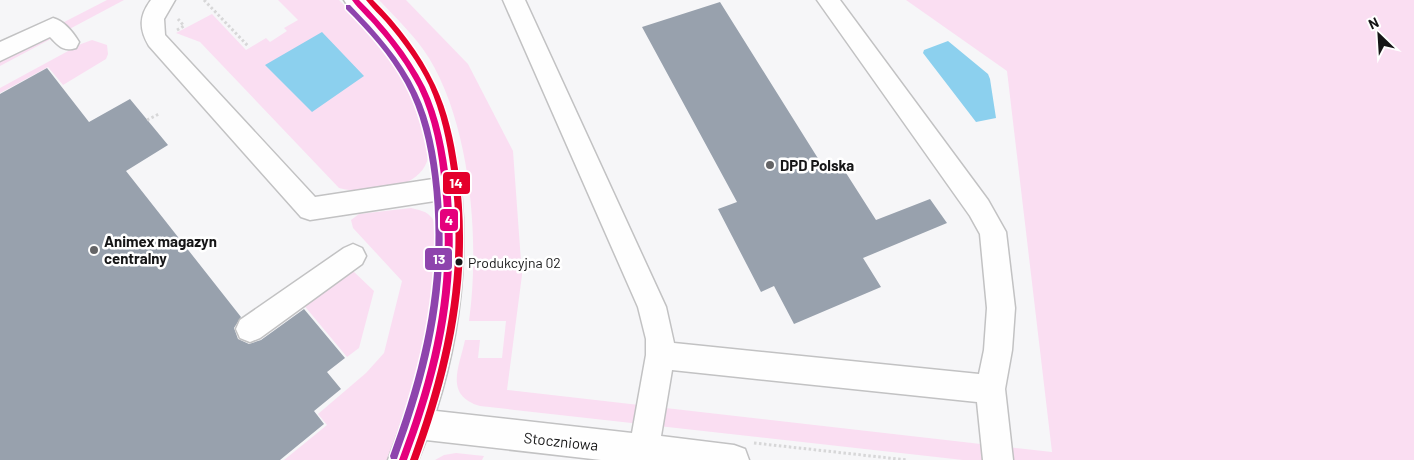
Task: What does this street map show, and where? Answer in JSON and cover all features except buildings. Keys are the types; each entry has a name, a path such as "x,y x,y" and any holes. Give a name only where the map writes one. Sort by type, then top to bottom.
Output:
{"street":[{"path":"164,0 154,13 151,23 152,33 310,209 447,188"},
{"path":"355,0 390,36 423,90 443,156 447,188 451,248 449,288 442,338 432,382 419,424 403,460"},
{"path":"514,0 652,307 660,339 660,355 644,450"},
{"path":"828,0 979,208 993,232 1001,308 1001,331 990,388 998,460"},
{"path":"0,52 53,26 68,42"},
{"path":"250,330 353,256"},
{"path":"660,355 990,388"},
{"name":"Stoczniowa","path":"419,424 644,450 743,451"}],"path":[{"path":"204,0 249,47"},
{"path":"147,120 159,114"},
{"path":"743,451 907,460"}],"shaded area":[{"path":"107,0 124,0 0,66 0,55"},
{"path":"278,0 339,0 368,29 387,52 411,93 426,135 428,147 427,162 416,177 403,184 388,188 363,191 339,188 200,42 176,33 212,14 246,50 266,38 270,42 287,31 284,28 298,20"},
{"path":"379,0 406,0 468,64 513,151 522,275 507,390 1052,452 1007,71 906,0 1414,0 1414,460 963,460 480,406 469,401 458,388 458,370 465,340 480,340 478,358 502,358 506,321 469,321 472,290 472,221 469,186 455,117 443,86 424,50"},
{"path":"92,40 107,45 108,54 106,59 63,85 48,67 0,93 0,88 81,44"},
{"path":"411,208 423,211 432,218 437,241 436,279 432,317 423,358 388,460 284,460 327,425 318,414 366,373 384,353 402,281 353,228 351,220 359,214"},
{"path":"352,270 374,291 359,348 347,357 302,303"},
{"path":"456,453 484,456 482,460 435,460 444,455"}],"water":[{"path":"322,32 364,76 312,112 265,65"},
{"path":"948,41 988,74 996,118 976,122 923,53 924,50"}],"transit line":[{"name":"4","path":"355,0 396,46 422,88 435,124 441,150 449,212 450,248 443,320 427,391 403,460"},
{"name":"14","path":"369,0 404,40 432,85 442,110 449,136 457,189 459,259 452,327 437,394 414,460"},
{"name":"13","path":"348,7 385,48 408,82 427,130 436,181 439,262 431,328 416,392 394,456"}],"place":[{"name":"DPD Polska","path":"770,165"},
{"name":"Animex magazyn centralny","path":"94,250"},
{"name":"Produkcyjna 02","path":"459,262"}]}
